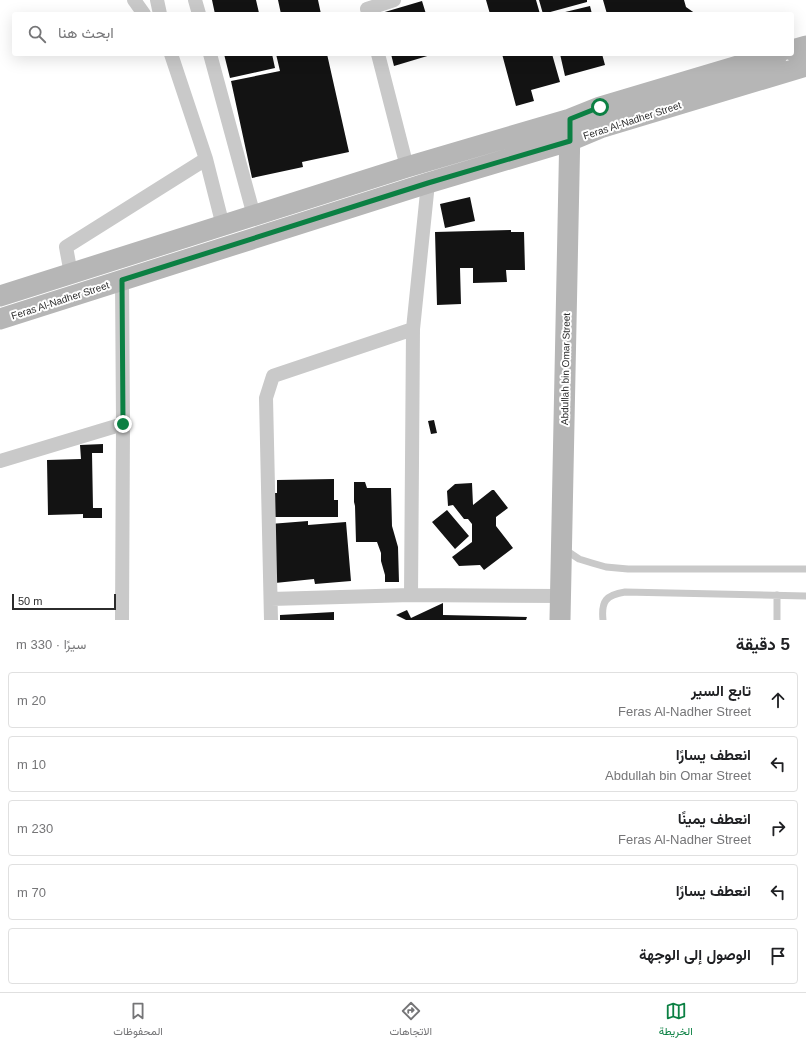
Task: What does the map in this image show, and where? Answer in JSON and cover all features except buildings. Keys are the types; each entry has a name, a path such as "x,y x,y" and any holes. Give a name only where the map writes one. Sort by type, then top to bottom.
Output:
{"street":[{"path":"134,0 143,12"},
{"path":"157,0 160,12"},
{"path":"195,0 198,12"},
{"path":"367,8 394,0"},
{"path":"794,49 806,46"},
{"path":"172,56 206,160 223,226"},
{"path":"211,56 254,216"},
{"path":"379,56 407,167"},
{"name":"Feras Al-Nadher Street","path":"0,296 407,167 570,119 600,107 771,56"},
{"name":"Feras Al-Nadher Street","path":"0,319 428,183 570,141 600,128 806,66"},
{"name":"Abdullah bin Omar Street","path":"560,620 570,119"},
{"path":"71,274 66,247 206,160"},
{"path":"411,595 413,328 428,183"},
{"path":"122,280 122,620"},
{"path":"271,620 266,398 273,376 413,328"},
{"path":"0,461 123,424"},
{"path":"271,599 411,595 561,596"}],"lane":[{"path":"562,547 579,559 606,567 628,569 806,569"},
{"path":"603,620 602,608 605,602 615,594 625,592 806,596"},
{"path":"777,595 777,620"}],"route":[{"path":"123,424 122,280 428,183 570,141 570,119 600,107"}]}
